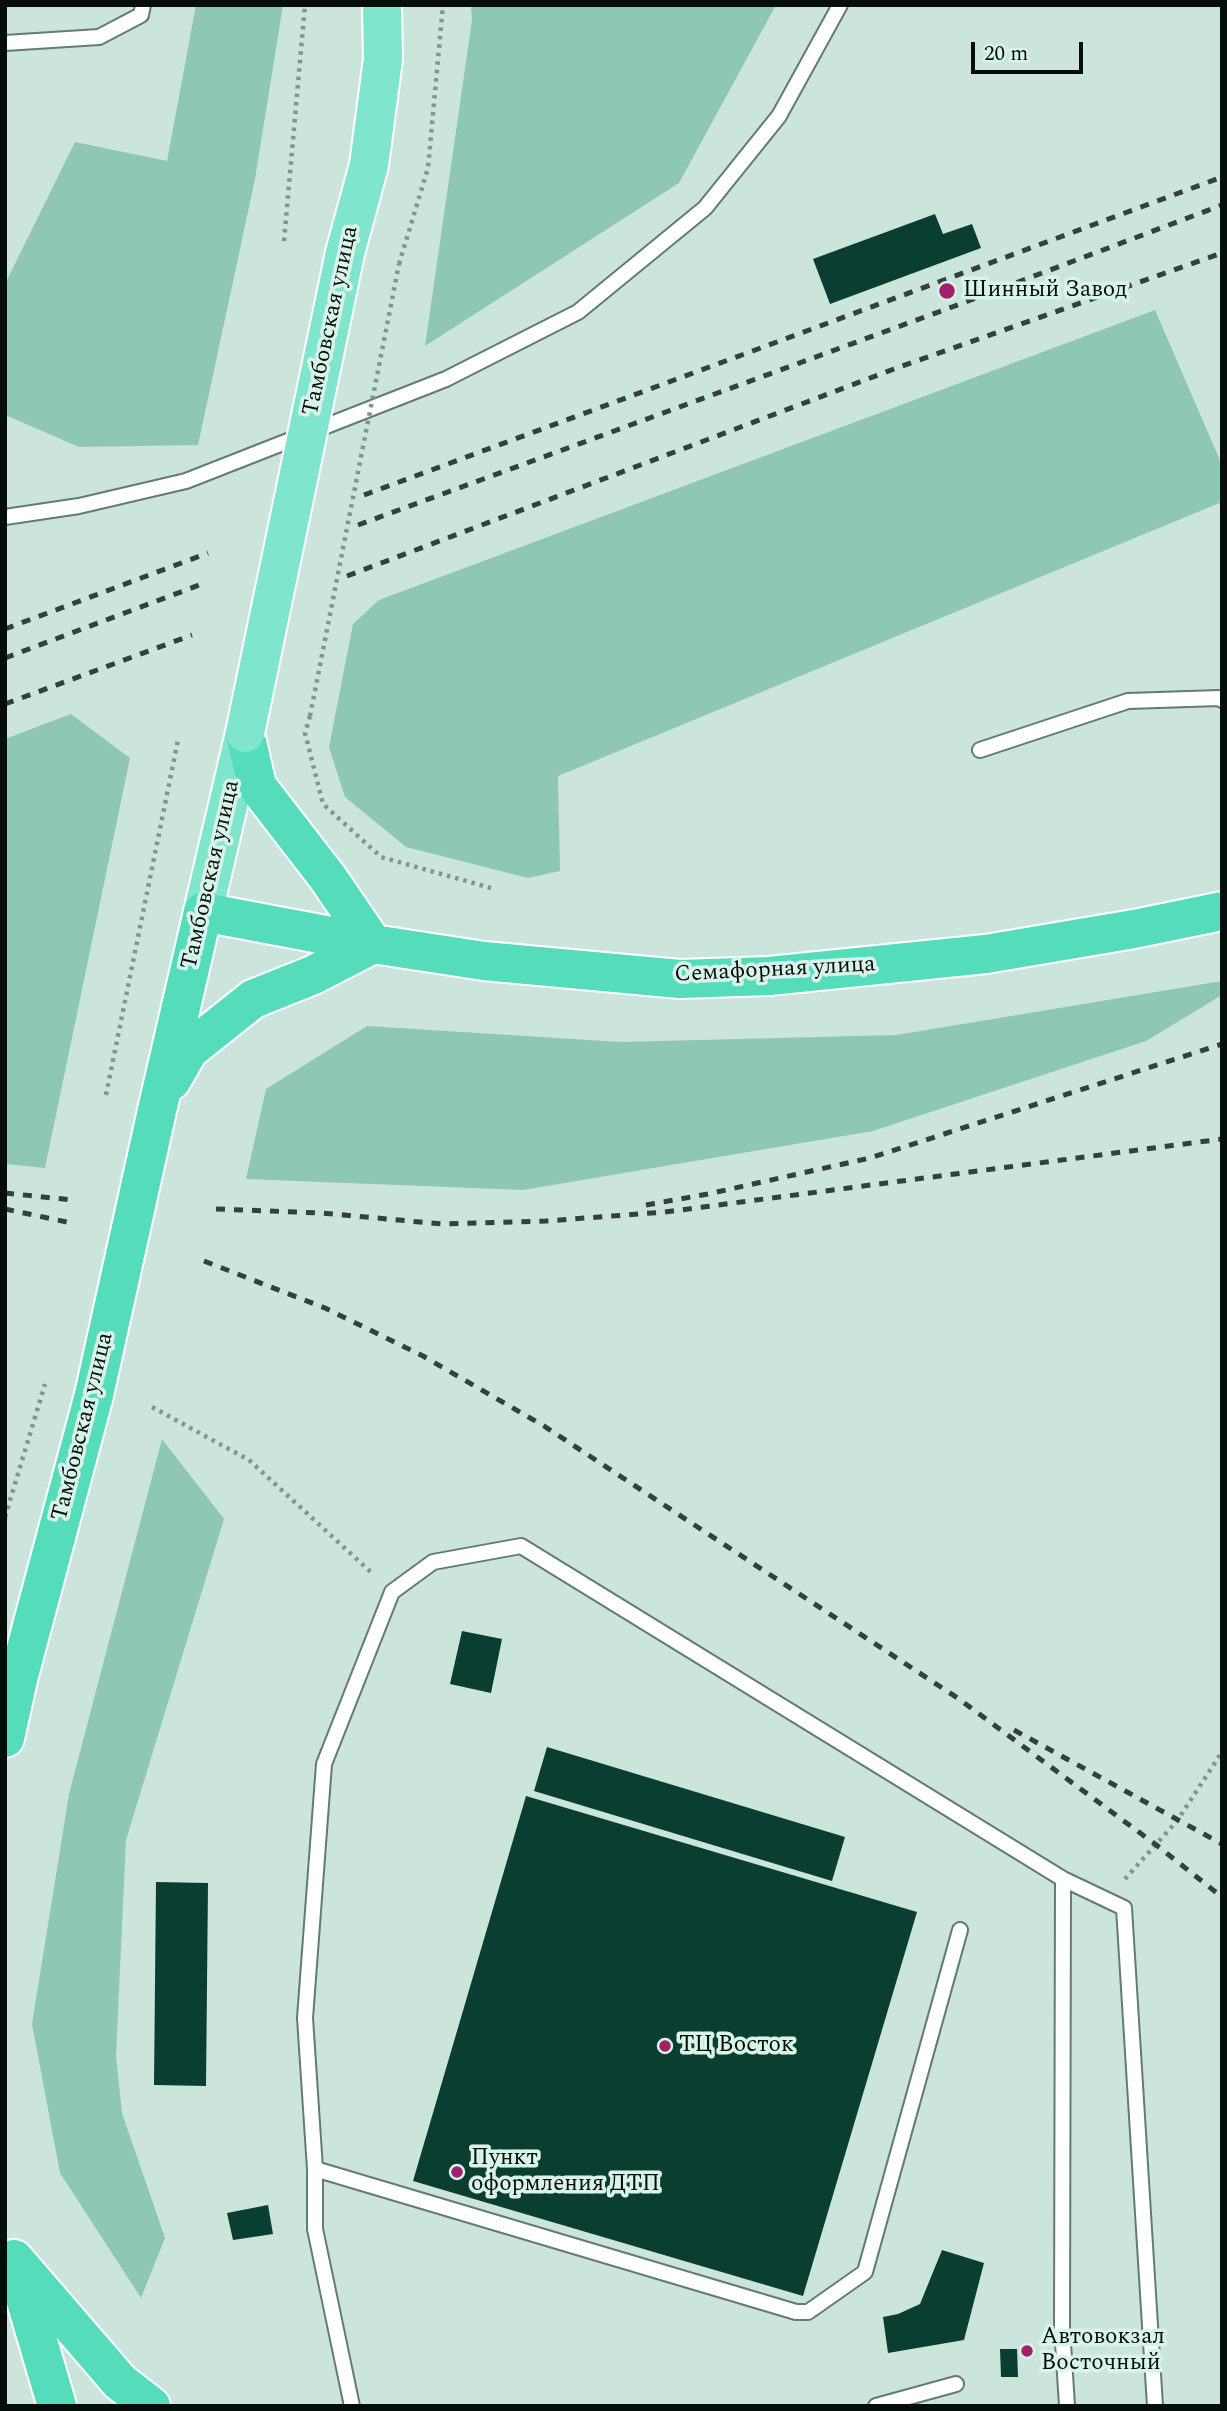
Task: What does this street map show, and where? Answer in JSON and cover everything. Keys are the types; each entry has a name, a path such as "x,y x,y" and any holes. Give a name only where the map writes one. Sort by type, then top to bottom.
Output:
{"highway":[{"path":"158,1106 189,1050 254,999 313,975 373,944 328,877 257,786 245,733"},
{"name":"Семафорная улица","path":"203,912 373,944 484,961 680,979 769,976 986,954 1222,911"},
{"name":"Тамбовская улица","path":"5,1738 19,1675 94,1395 203,912"},
{"path":"9,2251 57,2406"},
{"path":"9,2251 120,2382 151,2406"}],"main road":[{"name":"Тамбовская улица","path":"203,912 245,733 345,253 369,165 383,59 382,5"}],"lane":[{"path":"5,43 99,37 141,15 143,5"},
{"path":"5,517 79,506 186,481 446,379 578,312 705,208 779,116 840,5"},
{"path":"980,750 1128,701 1222,700"},
{"path":"352,2406 315,2229 315,2169 304,2018 324,1764 392,1592 433,1562 521,1546 1063,1879 1124,1908 1155,2406"},
{"path":"1063,1879 1062,2327 1067,2406"},
{"path":"315,2169 796,2312 808,2312 865,2272 960,1930"},
{"path":"876,2406 956,2384"}],"path":[{"path":"284,241 304,5"},
{"path":"443,5 428,168 400,264 305,733 323,804 382,857 491,888"},
{"path":"106,1095 178,740"},
{"path":"5,1517 45,1384"},
{"path":"152,1407 249,1460 392,1592"},
{"path":"1124,1908 1119,1886 1177,1821 1222,1752"}],"green space":[{"path":"196,5 283,5 255,179 198,445 79,447 5,415 5,284 75,142 167,161"},
{"path":"471,5 776,5 679,183 425,346 472,20"},
{"path":"1155,310 1222,465 1222,502 558,776 560,871 528,878 406,847 345,797 329,747 353,624 379,600"},
{"path":"71,714 130,758 45,1168 5,1164 5,739"},
{"path":"1222,981 1222,995 1146,1041 873,1131 523,1190 246,1179 266,1089 367,1026 621,1042 896,1035"},
{"path":"162,1439 224,1519 126,1840 116,2056 122,2113 165,2238 141,2298 60,2173 32,2024 69,1794"}],"building":[{"path":"935,214 943,234 972,224 981,248 830,304 813,259"},
{"path":"462,1631 502,1639 491,1693 450,1684"},
{"path":"547,1747 845,1837 832,1881 534,1791"},
{"name":"ТЦ Восток","path":"526,1796 917,1912 803,2296 413,2181"},
{"path":"156,1882 208,1883 206,2086 154,2085"},
{"path":"268,2205 273,2234 233,2240 227,2213"},
{"path":"942,2250 984,2263 964,2340 888,2353 883,2317 898,2314 920,2304"},
{"path":"1000,2349 1017,2349 1018,2377 1001,2377"}],"railway":[{"path":"364,495 1222,177"},
{"path":"358,525 1222,205"},
{"path":"347,576 894,369 1222,253"},
{"path":"5,629 208,553"},
{"path":"5,658 202,584"},
{"path":"5,704 192,635"},
{"path":"646,1205 870,1158 1222,1044"},
{"path":"216,1209 322,1213 442,1224 546,1221 665,1212 1222,1139"},
{"path":"5,1193 72,1200"},
{"path":"5,1209 67,1222"},
{"path":"204,1261 325,1308 423,1356 544,1426 959,1699 1222,1897"},
{"path":"1014,1730 1222,1844"}],"place":[{"name":"Шинный Завод","path":"947,291"},
{"name":"ТЦ Восток","path":"665,2046"},
{"name":"Пункт оформления ДТП","path":"457,2172"},
{"name":"Автовокзал Восточный","path":"1027,2351"}]}
